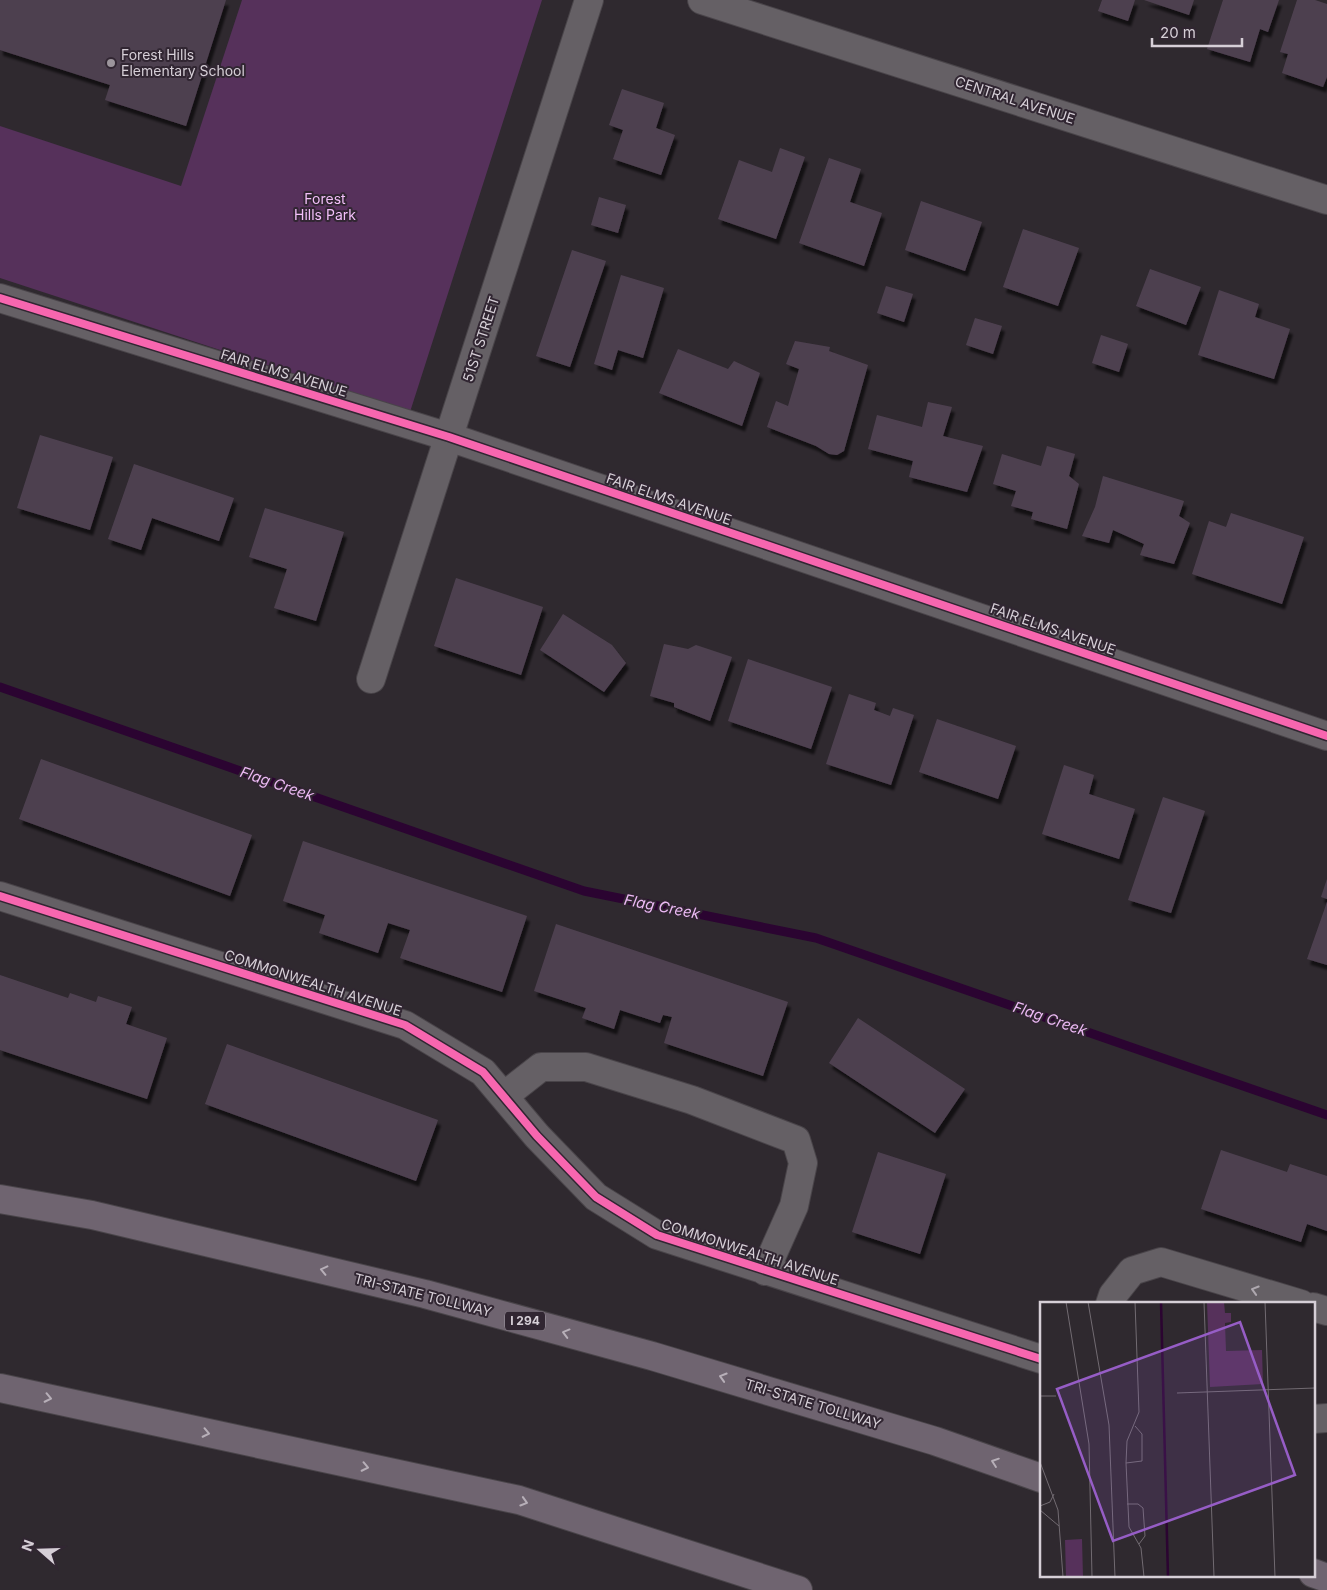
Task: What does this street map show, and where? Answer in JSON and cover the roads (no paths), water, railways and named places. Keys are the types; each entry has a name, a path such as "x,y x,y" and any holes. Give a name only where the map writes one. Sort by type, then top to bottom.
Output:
{"highway":[{"name":"TRI-STATE TOLLWAY","path":"0,1199 92,1215 425,1294 662,1359 935,1441 1040,1478"},
{"path":"0,1388 519,1500 798,1590"},
{"path":"1314,1573 1327,1578"}],"street":[{"name":"51ST STREET","path":"371,678 589,0"},
{"name":"CENTRAL AVENUE","path":"702,0 1327,200"},
{"name":"FAIR ELMS AVENUE","path":"0,298 449,437 1327,736"},
{"name":"COMMONWEALTH AVENUE","path":"0,896 405,1025 484,1072 537,1136 596,1196 656,1235 1040,1359"},
{"path":"504,1096 541,1067 586,1067 692,1100 796,1140 803,1163 794,1206 765,1271"},
{"path":"1111,1302 1113,1295 1132,1271 1161,1262 1294,1302"},
{"path":"1314,1307 1327,1311"},
{"path":"1314,1419 1327,1418"}],"waterway":[{"name":"Flag Creek","path":"0,687 584,891 816,938 1327,1115"}],"place":[{"name":"Forest Hills Elementary School","path":"111,63"}],"park label":[{"name":"Forest Hills Park","path":"325,207"}]}
